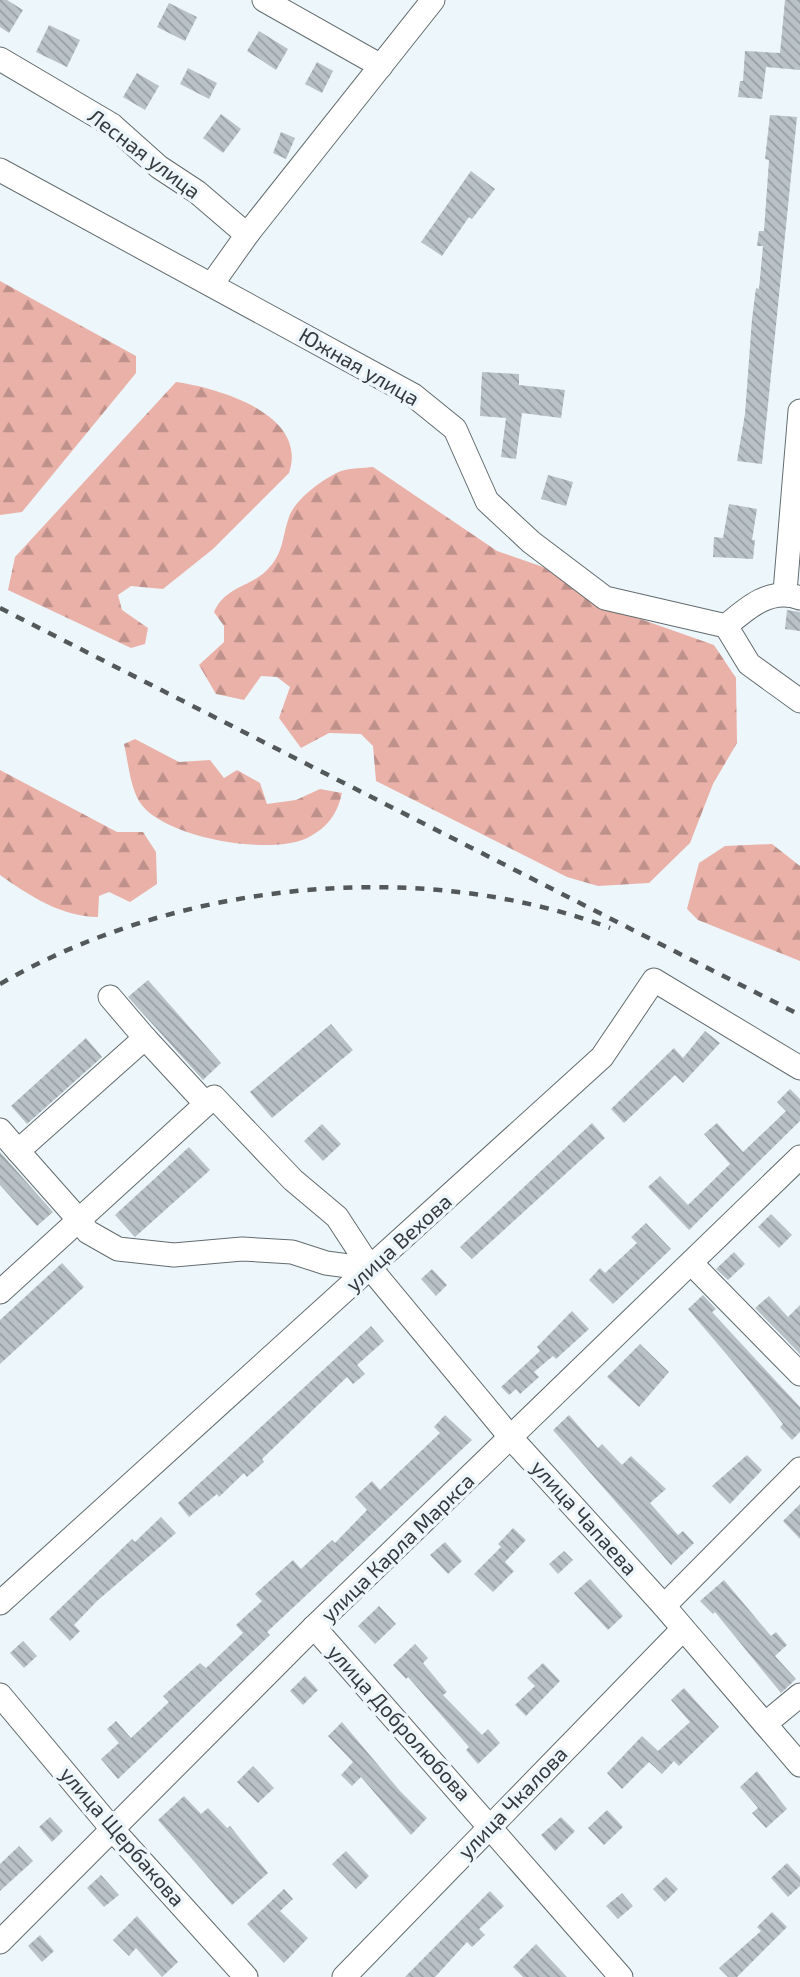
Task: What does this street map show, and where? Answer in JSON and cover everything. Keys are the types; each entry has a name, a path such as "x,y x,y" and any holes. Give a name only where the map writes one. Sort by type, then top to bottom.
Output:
{"street":[{"path":"264,0 381,66"},
{"path":"212,284 249,232 433,0"},
{"name":"Лесная улица","path":"0,59 112,125 159,167 190,186 215,210 249,232"},
{"name":"Южная улица","path":"0,170 413,395 455,429 487,501 531,542 605,598 726,626"},
{"path":"800,411 792,595 751,604 726,626 748,664 800,701"},
{"name":"улица Вехова","path":"0,1603 602,1057 654,980 800,1068"},
{"path":"0,1292 206,1104 110,997"},
{"path":"18,1151 145,1038"},
{"name":"улица Чапаева","path":"206,1104 214,1097 293,1180 337,1217 371,1269 512,1439 664,1606 800,1765"},
{"path":"0,1130 88,1232 118,1249 174,1255 242,1249 292,1251 326,1263 371,1269"},
{"name":"улица Карла Маркса","path":"0,1942 314,1627 512,1439 800,1157"},
{"path":"691,1263 800,1374"},
{"path":"664,1606 800,1469"},
{"name":"улица Добролюбова","path":"314,1627 621,1977"},
{"name":"улица Чкалова","path":"344,1977 683,1629"},
{"name":"улица Щербакова","path":"0,1695 113,1830 246,1977"},
{"path":"765,1724 800,1695"}],"green space":[{"path":"0,281 136,356 136,373 22,512 0,515"},
{"path":"176,382 214,390 235,398 273,420 286,435 292,452 289,473 213,549 163,589 131,586 118,595 122,610 148,628 145,644 131,648 8,590 15,557"},
{"path":"373,467 497,551 543,567 598,604 714,645 736,678 737,743 713,784 690,843 649,883 598,886 567,877 376,781 373,746 361,734 329,733 301,748 279,718 290,687 277,677 261,676 244,700 216,694 199,665 224,642 224,626 214,612 219,603 231,592 260,576 273,564 280,551 292,510 311,490 341,471"},
{"path":"135,739 179,762 210,760 224,778 237,770 260,783 267,804 296,800 320,789 342,793 331,819 309,837 293,843 245,844 193,834 151,814 139,801 131,781 124,744"},
{"path":"0,770 117,832 143,832 156,852 157,884 130,902 109,892 99,896 98,917 59,909 0,875"},
{"path":"772,844 800,866 800,961 698,920 687,909 699,863 725,846"}],"building":[{"path":"0,0 7,0 23,10 9,33 0,27"},
{"path":"785,0 800,0 800,70 766,67 762,99 738,97 740,81 743,81 745,51 780,53"},
{"path":"169,3 197,17 185,41 157,27"},
{"path":"49,25 80,40 67,67 36,52"},
{"path":"259,31 288,49 276,70 247,51"},
{"path":"317,62 333,71 322,93 305,84"},
{"path":"188,68 217,83 209,99 180,84"},
{"path":"137,73 159,86 145,110 123,97"},
{"path":"221,114 241,129 223,153 203,138"},
{"path":"770,115 797,117 762,464 737,461 745,414 756,288 759,289 763,246 757,246 759,231 764,231 769,160 765,159"},
{"path":"281,132 295,138 286,159 273,153"},
{"path":"471,171 495,189 472,219 469,217 442,256 421,242"},
{"path":"482,372 519,374 519,385 565,390 561,418 522,413 516,459 501,457 506,418 480,416"},
{"path":"548,475 573,482 566,506 541,499"},
{"path":"729,504 757,509 752,540 755,540 753,559 713,557 714,537 723,538"},
{"path":"787,610 800,612 800,631 785,629"},
{"path":"148,980 221,1063 203,1080 128,997"},
{"path":"331,1024 353,1050 272,1118 250,1092"},
{"path":"705,1031 720,1043 683,1083 675,1075 624,1123 611,1109 674,1048 683,1058"},
{"path":"86,1038 102,1057 27,1124 11,1106"},
{"path":"790,1089 800,1099 800,1121 689,1230 648,1187 660,1176 688,1205 730,1164 704,1134 717,1123 743,1152 786,1111 777,1102"},
{"path":"592,1123 605,1138 472,1259 460,1247"},
{"path":"322,1124 341,1144 323,1161 304,1141"},
{"path":"189,1147 210,1170 135,1237 115,1215"},
{"path":"0,1152 53,1212 37,1226 0,1185"},
{"path":"771,1214 792,1235 779,1248 758,1227"},
{"path":"646,1223 671,1249 613,1304 589,1280 600,1268 605,1273 637,1243 631,1237"},
{"path":"734,1252 745,1264 728,1280 716,1269"},
{"path":"62,1263 84,1287 0,1364 0,1320"},
{"path":"432,1269 447,1285 436,1296 421,1279"},
{"path":"703,1295 716,1309 712,1312 800,1407 800,1432 792,1440 780,1427 783,1424 688,1309"},
{"path":"769,1296 788,1317 800,1305 800,1354 755,1308"},
{"path":"572,1311 589,1329 556,1359 553,1356 534,1372 539,1377 520,1394 516,1389 509,1395 501,1387 540,1351 537,1347"},
{"path":"371,1326 384,1341 357,1365 365,1374 353,1384 347,1377 262,1459 264,1462 247,1477 244,1473 219,1497 217,1494 189,1517 178,1503"},
{"path":"640,1344 669,1372 639,1407 607,1377"},
{"path":"445,1415 472,1440 267,1632 270,1635 118,1779 101,1759 119,1743 107,1729 116,1721 131,1738 169,1702 163,1696 200,1663 206,1668 243,1633 236,1625 262,1601 255,1594 293,1560 301,1569 332,1540 335,1543 367,1510 355,1497 372,1481 380,1490 440,1433 434,1427"},
{"path":"569,1415 598,1448 602,1444 622,1465 631,1456 666,1489 650,1503 678,1535 683,1531 694,1543 671,1565 553,1430"},
{"path":"747,1455 762,1470 730,1504 712,1486"},
{"path":"800,1504 800,1539 783,1521"},
{"path":"161,1517 176,1533 97,1601 74,1625 80,1631 70,1641 49,1619 132,1539 135,1542"},
{"path":"513,1528 526,1540 505,1562 514,1571 493,1592 474,1574 501,1547 498,1544"},
{"path":"445,1542 462,1561 448,1574 430,1555"},
{"path":"564,1551 573,1560 558,1574 549,1564"},
{"path":"590,1579 623,1616 608,1630 574,1593"},
{"path":"724,1580 771,1636 776,1632 787,1645 775,1656 796,1679 781,1693 715,1612 713,1614 700,1601"},
{"path":"379,1606 396,1624 375,1644 358,1626"},
{"path":"23,1641 37,1656 24,1668 10,1653"},
{"path":"415,1644 428,1658 423,1663 447,1692 443,1695 482,1735 488,1729 500,1743 478,1764 466,1750 469,1747 408,1677 406,1679 393,1665"},
{"path":"543,1663 560,1681 526,1716 515,1705 535,1686 527,1678"},
{"path":"305,1676 318,1690 303,1705 290,1691"},
{"path":"684,1688 719,1727 679,1766 674,1761 662,1774 649,1762 622,1789 607,1773 642,1736 658,1751 690,1722 671,1700"},
{"path":"342,1722 400,1791 427,1818 411,1835 361,1777 352,1786 341,1775 353,1762 328,1736"},
{"path":"253,1766 274,1788 258,1803 237,1782"},
{"path":"757,1771 787,1809 766,1828 752,1813 758,1808 740,1787"},
{"path":"184,1796 201,1814 208,1808 227,1828 230,1826 268,1873 232,1905 158,1820"},
{"path":"607,1810 623,1827 604,1845 588,1828"},
{"path":"50,1817 63,1831 52,1842 39,1827"},
{"path":"561,1817 575,1831 555,1851 541,1835"},
{"path":"19,1846 33,1861 0,1891 0,1864"},
{"path":"346,1851 369,1876 356,1889 332,1864"},
{"path":"787,1863 800,1877 800,1886 788,1897 771,1878"},
{"path":"101,1875 119,1895 104,1907 87,1888"},
{"path":"666,1877 678,1889 665,1902 653,1889"},
{"path":"284,1889 293,1899 280,1911 308,1938 284,1963 247,1924"},
{"path":"490,1891 504,1906 479,1929 485,1935 472,1947 467,1942 435,1977 405,1977"},
{"path":"622,1893 633,1906 618,1919 606,1906"},
{"path":"772,1912 787,1927 737,1977 728,1977 719,1968 761,1931 757,1927"},
{"path":"137,1916 178,1962 162,1977 136,1948 129,1956 113,1940"},
{"path":"40,1935 54,1951 42,1962 28,1946"},
{"path":"536,1944 567,1977 523,1977 513,1967"}],"railway":[{"path":"0,608 800,1015"},
{"path":"0,984 69,949 143,922 220,902 299,891 379,887 459,892 536,906 610,928"}]}
